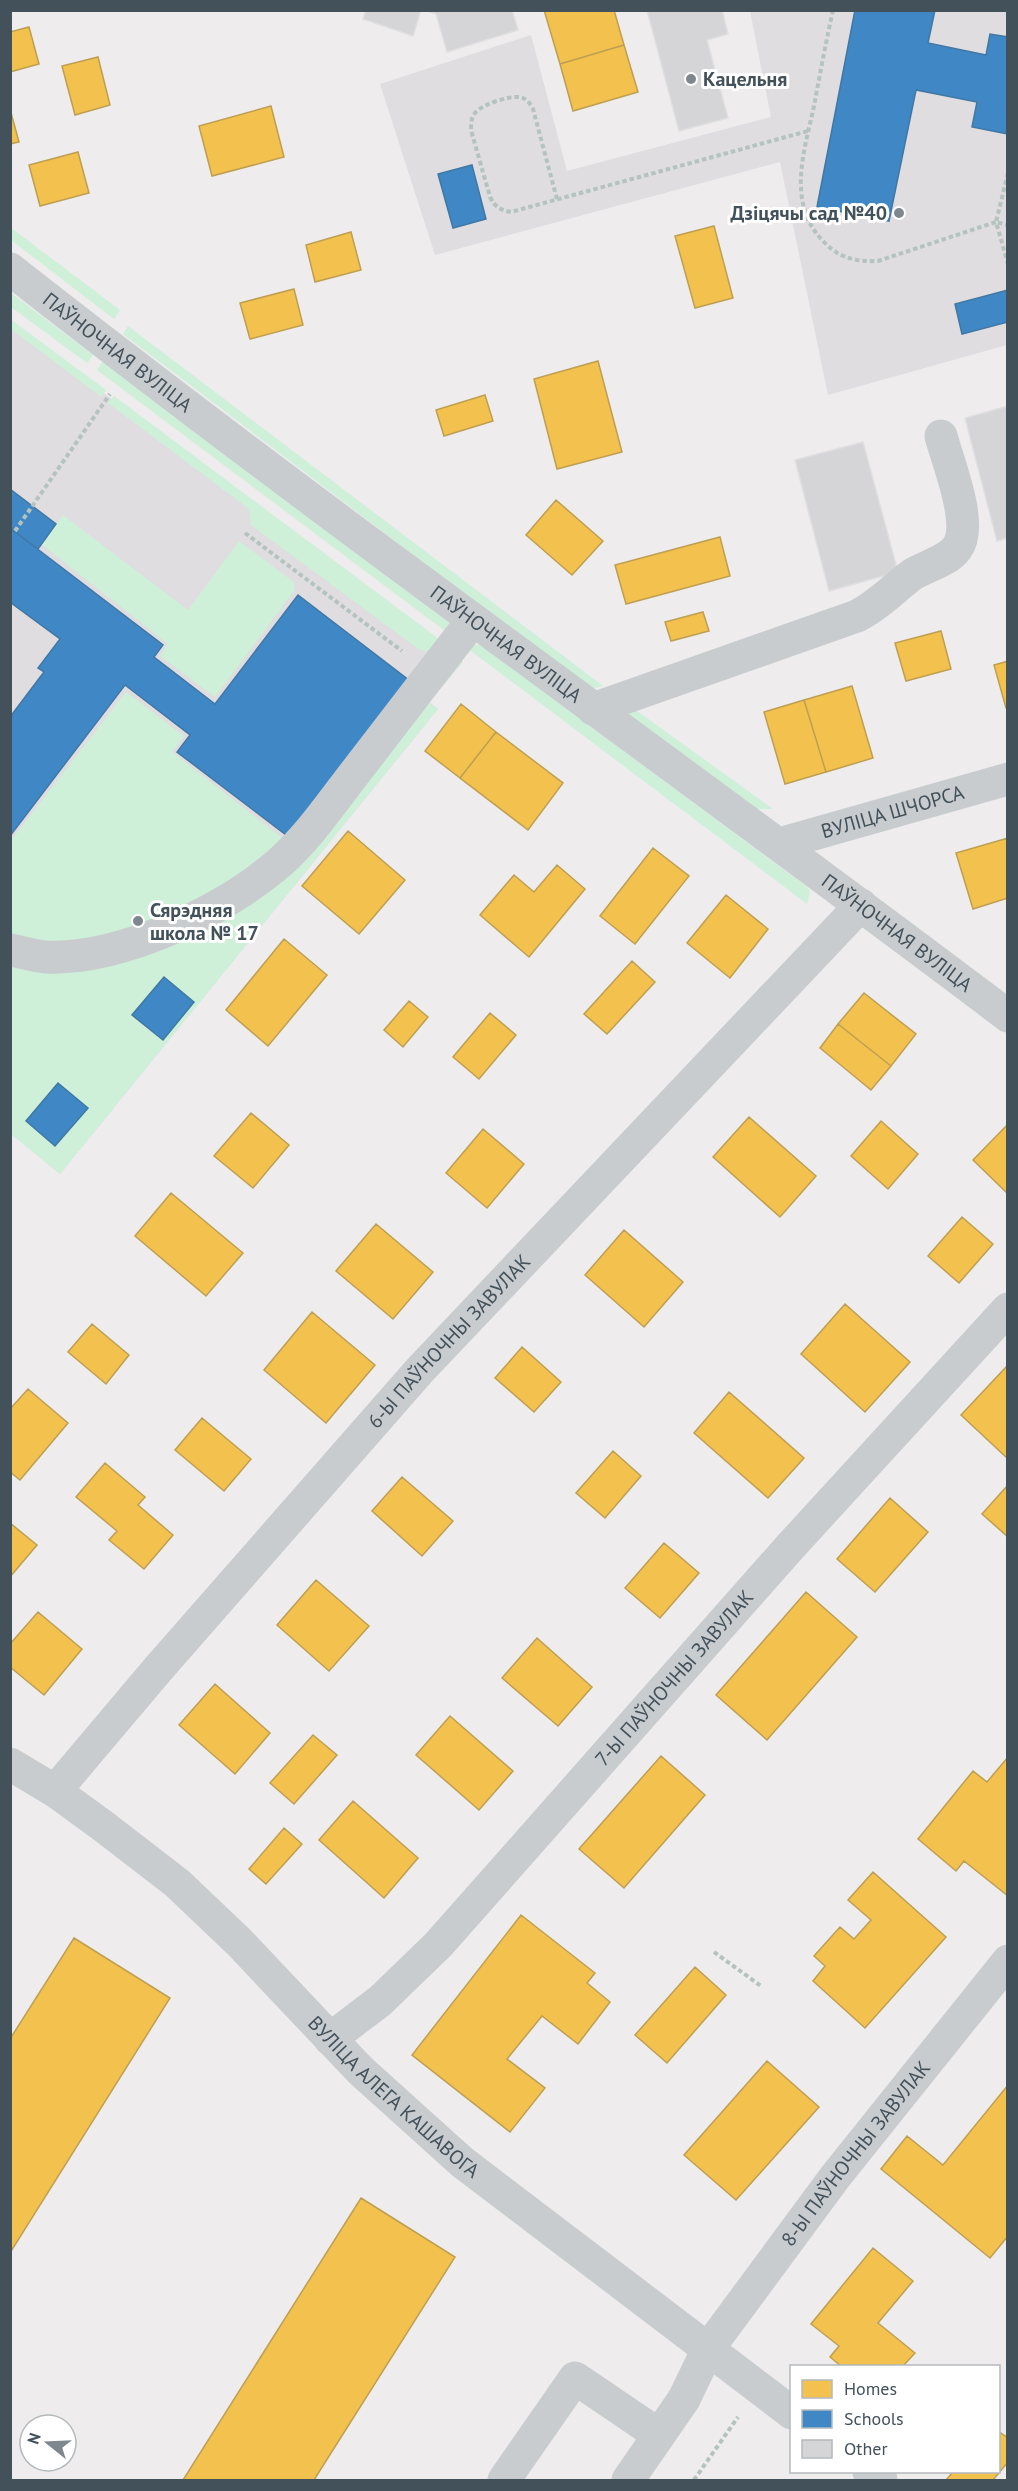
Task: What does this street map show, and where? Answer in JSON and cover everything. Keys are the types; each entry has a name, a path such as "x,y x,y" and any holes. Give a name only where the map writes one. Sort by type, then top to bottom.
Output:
{"street":[{"name":"ПАЎНОЧНАЯ ВУЛІЦА","path":"10,269 107,345 473,620 779,844 1008,1016"},
{"path":"593,709 857,616 874,607 922,569 956,549 963,535 963,519 941,436"},
{"path":"10,950 46,957 87,954 128,945 167,930 239,892 279,864 311,830 473,620"},
{"name":"ВУЛІЦА ШЧОРСА","path":"779,844 1008,779"},
{"name":"6-Ы ПАЎНОЧНЫ ЗАВУЛАК","path":"55,1791 158,1669 420,1370 861,905"},
{"name":"7-Ы ПАЎНОЧНЫ ЗАВУЛАК","path":"330,2039 380,2001 438,1945 773,1566 1008,1309"},
{"name":"ВУЛІЦА АЛЕГА КАШАВОГА","path":"10,1764 55,1791 177,1883 239,1942 360,2070 462,2162 790,2411"},
{"name":"8-Ы ПАЎНОЧНЫ ЗАВУЛАК","path":"628,2481 684,2399 708,2349 835,2177 1008,1962"},
{"path":"504,2481 575,2378 659,2435"}],"path":[{"path":"832,10 801,177 803,209 818,236 831,249 844,257 861,262 878,261 996,222 1008,225"},
{"path":"557,199 533,109 529,102 521,97 513,97 476,112 471,121 471,130 490,198 494,205 511,212 808,131"},
{"path":"1008,173 996,222 1008,264"},
{"path":"15,531 110,393"},
{"path":"245,532 431,674"},
{"path":"714,1952 761,1986"},
{"path":"694,2481 743,2410"}],"shaded area":[{"name":"Дзіцячы сад №40","path":"750,11 1007,11 1007,345 828,395 780,162 435,255 380,84 531,35 567,171 771,117"},
{"name":"Сярэдняя школа № 17","path":"10,323 463,662 429,702 438,709 60,1174 11,1134"}],"green space":[{"path":"10,227 120,310 114,319 11,240"},
{"path":"11,293 93,355 87,363 11,307"},
{"path":"10,319 106,390 101,397 11,329"},
{"path":"128,326 603,686 595,688 586,686 123,334"},
{"path":"103,361 449,622 451,626 449,634 97,370"},
{"path":"114,396 443,642 431,651 417,648 251,525 249,509 108,403"},
{"path":"63,515 188,610 239,541 295,583 294,591 215,697 160,656 168,644 41,544"},
{"path":"474,644 482,646 807,887 810,891 807,904 467,648"},
{"path":"458,658 463,662 429,702 438,709 60,1174 11,1134 10,963 209,922"},
{"path":"126,692 184,736 172,752 286,841 211,893 124,933 59,944 11,935 10,842"},
{"path":"633,708 773,809 756,809 629,716"}],"building: Homes":[{"path":"544,10 614,10 624,45 560,64"},
{"path":"29,27 39,64 10,72 10,32"},
{"path":"624,45 638,92 573,111 560,64"},
{"path":"98,57 110,105 75,115 62,66"},
{"path":"271,106 284,157 212,176 199,126"},
{"path":"10,109 19,142 10,144"},
{"path":"78,152 89,193 40,206 29,165"},
{"path":"714,226 733,298 695,308 675,236"},
{"path":"351,232 361,270 315,282 306,245"},
{"path":"294,289 303,325 250,339 240,303"},
{"path":"598,361 622,452 557,469 534,379"},
{"path":"485,395 493,421 444,436 436,410"},
{"path":"556,500 603,541 572,575 526,535"},
{"path":"720,537 730,576 626,604 615,565"},
{"path":"703,612 709,631 671,641 665,622"},
{"path":"941,631 951,669 906,681 895,643"},
{"path":"1008,661 1008,708 1006,708 994,665"},
{"path":"852,686 873,758 826,772 804,700"},
{"path":"804,700 826,772 785,784 764,712"},
{"path":"461,704 496,732 460,778 425,751"},
{"path":"496,732 563,783 528,830 460,778"},
{"path":"348,831 405,880 359,934 302,886"},
{"path":"1008,838 1008,898 973,909 956,853"},
{"path":"653,848 689,876 635,944 600,916"},
{"path":"557,865 585,889 529,957 480,915 514,875 534,892"},
{"path":"726,895 768,929 730,978 687,943"},
{"path":"284,939 327,975 268,1046 226,1010"},
{"path":"632,961 655,982 607,1034 584,1014"},
{"path":"864,993 916,1034 891,1066 838,1024"},
{"path":"409,1001 428,1017 403,1047 384,1030"},
{"path":"490,1013 516,1035 479,1079 453,1057"},
{"path":"838,1024 891,1066 871,1090 820,1048"},
{"path":"251,1113 289,1145 253,1188 214,1156"},
{"path":"749,1117 816,1176 780,1217 713,1157"},
{"path":"881,1121 918,1154 888,1189 851,1156"},
{"path":"1008,1124 1008,1194 973,1160"},
{"path":"483,1129 524,1164 487,1208 446,1173"},
{"path":"171,1193 243,1253 206,1296 135,1236"},
{"path":"962,1217 993,1244 959,1283 928,1256"},
{"path":"376,1224 433,1272 393,1319 336,1271"},
{"path":"624,1230 683,1282 644,1327 585,1275"},
{"path":"845,1304 910,1362 865,1412 801,1354"},
{"path":"312,1312 375,1365 326,1423 264,1370"},
{"path":"92,1324 129,1355 106,1384 68,1352"},
{"path":"522,1347 561,1382 534,1412 495,1378"},
{"path":"1008,1365 1008,1458 1007,1458 961,1415"},
{"path":"28,1389 68,1423 20,1480 10,1472 10,1409"},
{"path":"729,1392 804,1458 768,1498 694,1433"},
{"path":"202,1418 251,1459 224,1491 175,1450"},
{"path":"613,1451 641,1476 605,1518 576,1493"},
{"path":"105,1463 145,1497 138,1505 173,1535 144,1569 109,1540 117,1531 76,1497"},
{"path":"402,1477 453,1521 422,1556 372,1511"},
{"path":"1008,1485 1008,1537 982,1514"},
{"path":"890,1498 928,1532 875,1592 837,1559"},
{"path":"10,1523 37,1545 10,1577"},
{"path":"664,1543 699,1573 660,1618 625,1588"},
{"path":"316,1580 369,1626 329,1671 277,1625"},
{"path":"806,1592 857,1637 767,1740 716,1695"},
{"path":"38,1612 82,1649 44,1695 10,1667 10,1644"},
{"path":"537,1638 592,1687 558,1726 502,1678"},
{"path":"215,1684 270,1733 235,1774 179,1725"},
{"path":"450,1716 513,1771 479,1810 416,1755"},
{"path":"313,1735 337,1755 294,1804 270,1783"},
{"path":"661,1756 705,1795 624,1888 579,1849"},
{"path":"1008,1757 1008,1896 964,1861 956,1871 918,1839 973,1771 987,1782"},
{"path":"353,1801 418,1858 384,1898 319,1840"},
{"path":"284,1828 302,1844 266,1884 249,1869"},
{"path":"873,1872 946,1937 865,2028 813,1981 825,1966 814,1956 840,1927 854,1939 871,1920 848,1900"},
{"path":"521,1915 595,1973 587,1983 610,2002 578,2044 542,2016 507,2059 545,2088 510,2132 412,2055"},
{"path":"74,1938 170,1998 10,2253 10,2039"},
{"path":"695,1967 726,1995 667,2063 635,2035"},
{"path":"767,2061 819,2107 736,2200 684,2155"},
{"path":"1008,2085 1008,2236 990,2258 881,2169 907,2136 943,2165"},
{"path":"361,2198 455,2257 314,2480 183,2480"},
{"path":"873,2248 913,2281 878,2323 915,2353 904,2365 840,2365 830,2357 839,2346 811,2324"},
{"path":"1000,2432 1008,2438 1008,2462 1000,2472"},
{"path":"952,2473 999,2473 993,2480 946,2480"}],"building: Schools":[{"path":"855,10 935,10 928,43 986,55 990,34 1008,37 1008,134 972,127 977,102 916,90 889,221 817,207"},
{"path":"472,165 486,219 453,228 438,174"},
{"path":"1008,290 1008,322 962,334 955,304"},
{"path":"10,489 56,524 38,549 10,528"},
{"path":"10,528 163,645 154,657 215,704 298,595 410,681 290,838 177,752 190,735 125,685 10,836 10,717 44,672 38,668 60,639 10,602"},
{"path":"164,977 194,1002 163,1040 132,1015"},
{"path":"58,1083 88,1108 55,1146 26,1121"}],"building: Other":[{"path":"366,10 421,10 413,36 363,19"},
{"path":"425,10 512,10 518,30 447,52 436,14"},
{"name":"Кацельня","path":"647,10 722,10 728,34 707,40 728,118 679,131"},
{"path":"1008,406 1008,538 997,541 965,418"},
{"path":"863,442 898,572 829,591 795,460"}],"place":[{"name":"Кацельня","path":"691,79"},
{"name":"Дзіцячы сад №40","path":"899,213"},
{"name":"Сярэдняя школа № 17","path":"138,921"}]}
